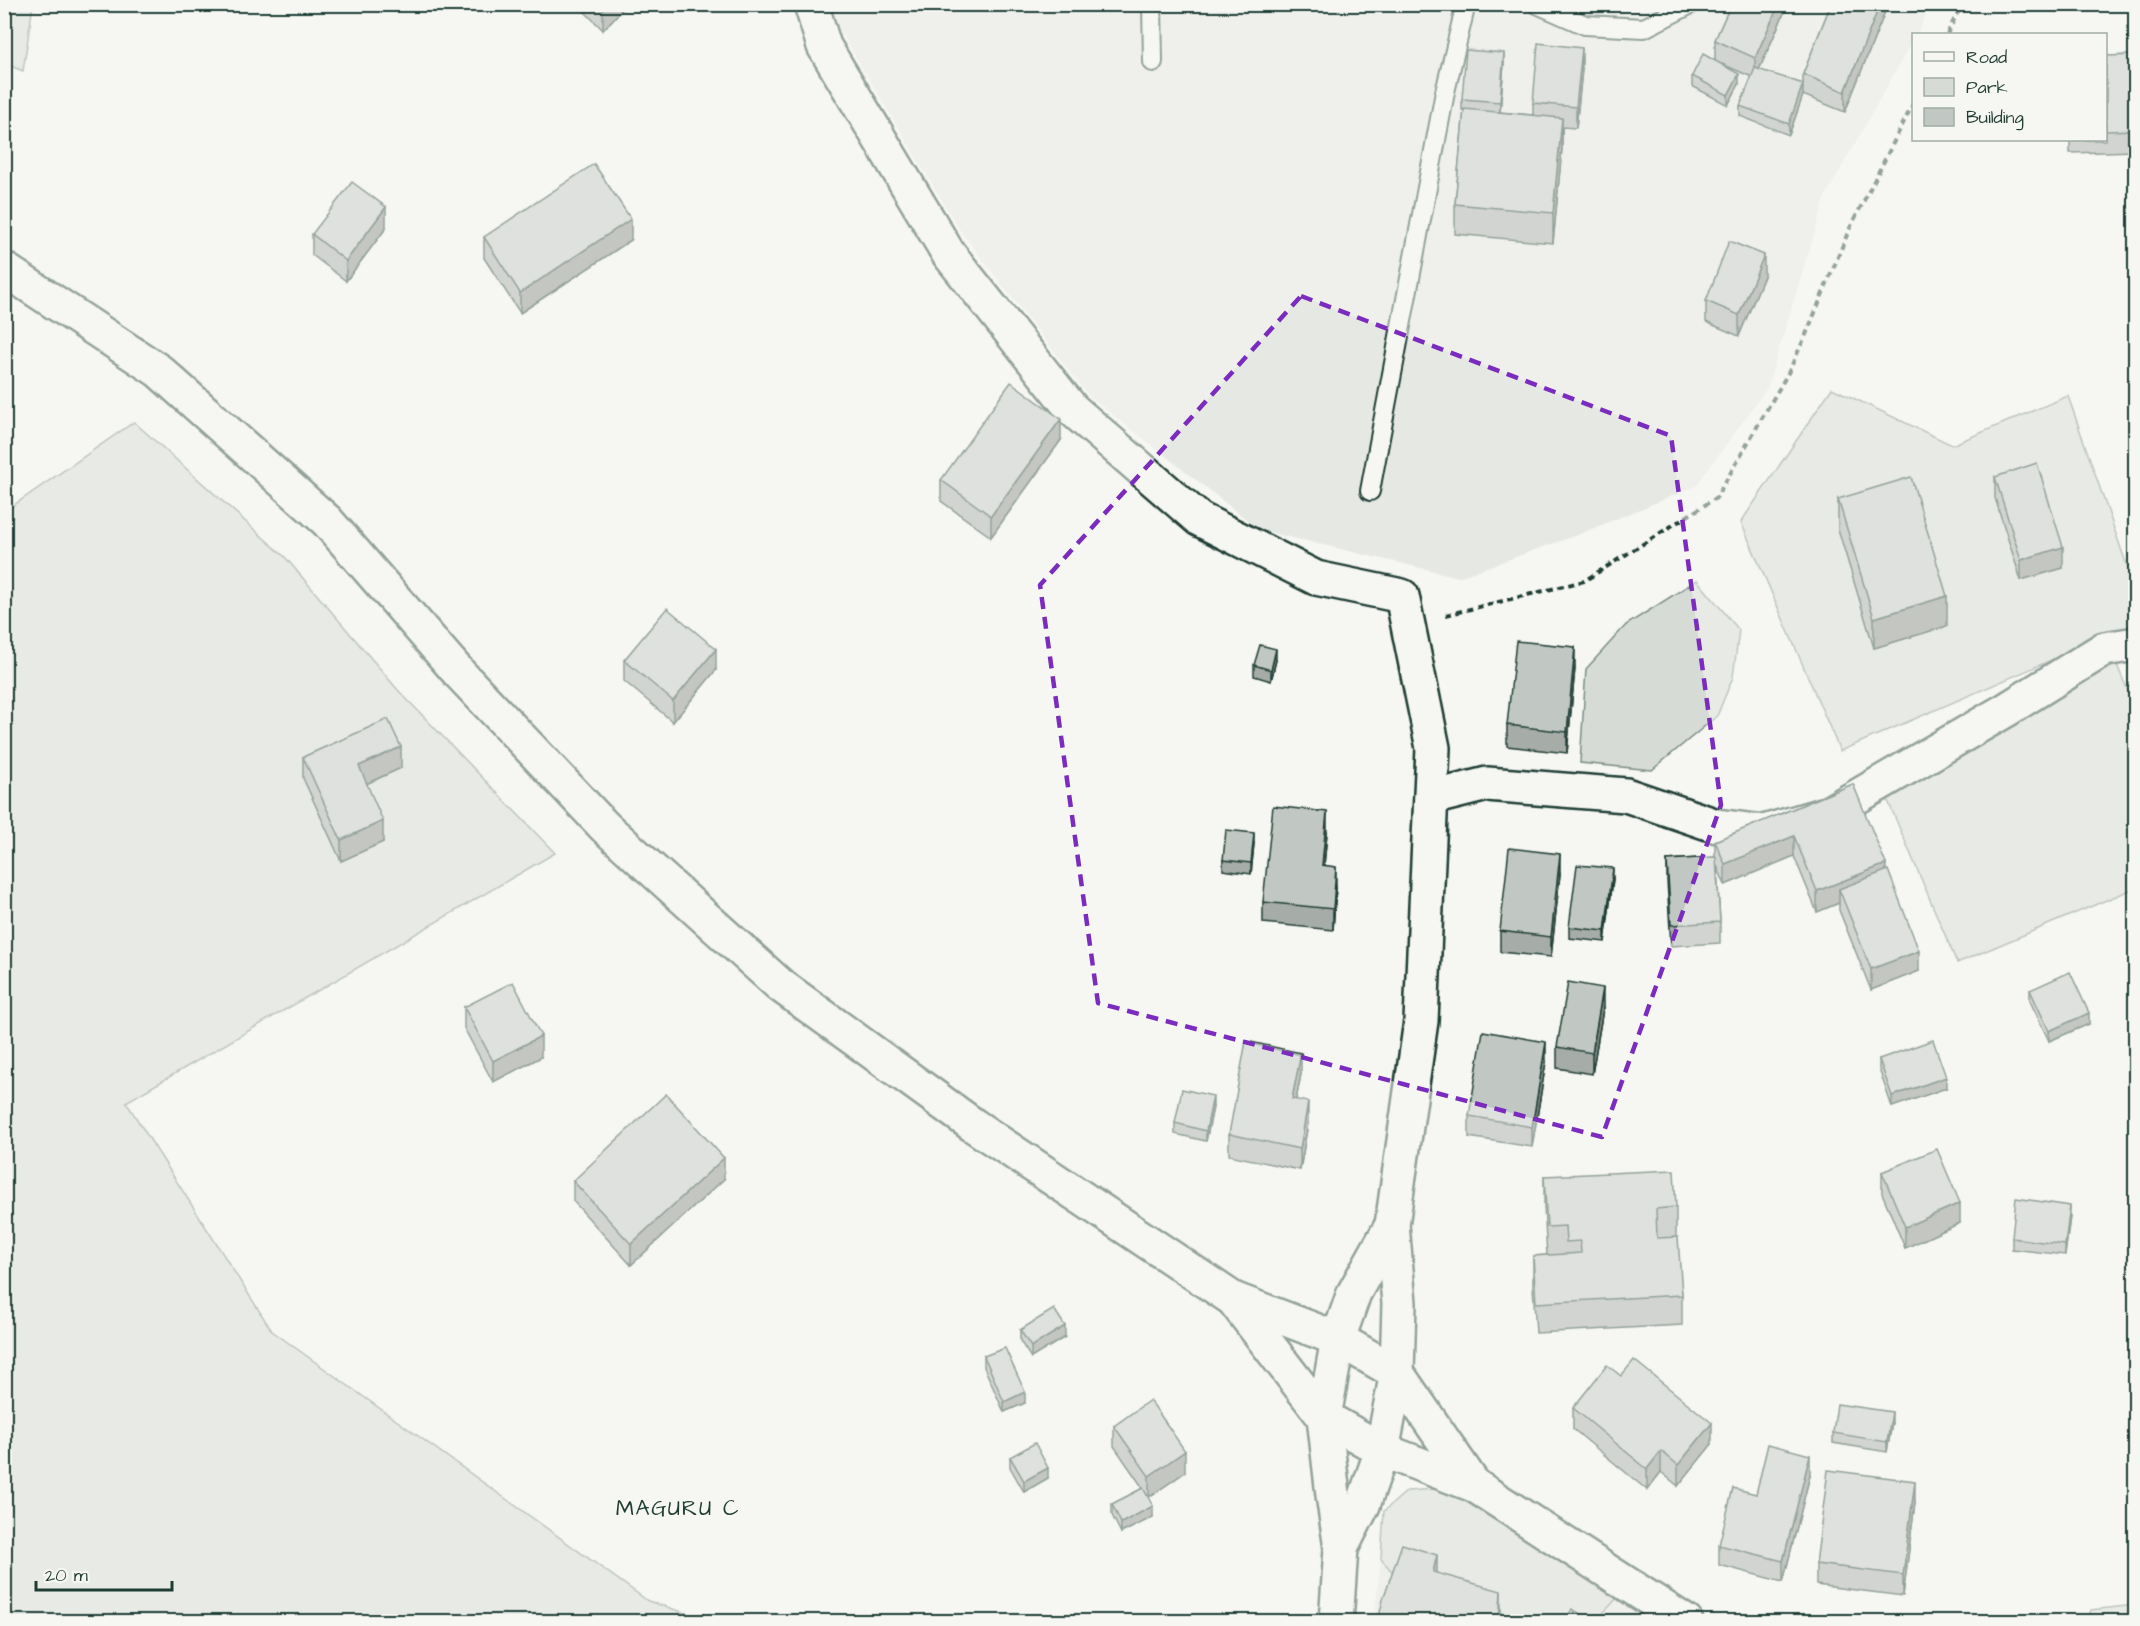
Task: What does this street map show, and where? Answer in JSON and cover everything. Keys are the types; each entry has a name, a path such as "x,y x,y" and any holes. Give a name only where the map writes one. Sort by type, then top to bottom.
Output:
{"street":[{"path":"811,4 824,46 948,253 1072,409 1199,519 1316,578 1402,596 1434,748 1421,1021 1392,1225 1399,1303 1397,1373 1382,1450 1363,1505 1341,1548"},
{"path":"4,269 159,371 327,521 460,674 605,826 780,985 973,1125 1233,1299 1338,1339 1397,1373 1473,1485"},
{"path":"1431,798 1487,784 1626,795 1717,826 1764,832 1829,813 2006,710 2104,649 2136,644"},
{"path":"1336,1622 1341,1548 1324,1417 1338,1339 1354,1293 1392,1225"},
{"path":"1233,1299 1324,1417 1382,1450 1473,1485 1686,1622"}],"lane":[{"path":"1152,4 1153,62"},
{"path":"1370,492 1445,92 1467,4"},
{"path":"1537,4 1585,25 1644,28 1691,4"}],"path":[{"path":"1948,33 1962,4"},
{"path":"1408,624 1584,581 1716,498 1788,373 1849,230 1912,106"}],"highlighted area":[{"path":"1301,296 1671,436 1721,805 1602,1137 1098,1003 1040,585"}],"shaded area":[{"path":"830,5 1930,5 1917,33 1912,33 1912,42 1826,195 1767,388 1696,486 1577,535 1459,577 1260,530 1089,396 961,232 836,24"},
{"path":"1381,1558 1402,1583 1472,1622 1374,1622"},
{"path":"1619,1596 1657,1622 1596,1622"}],"green space":[{"path":"4,5 33,5 23,71 5,64"},
{"path":"1832,388 1952,445 2068,396 2135,589 2135,624 1840,751 1741,522"},
{"path":"134,422 285,557 398,690 555,853 126,1102 272,1331 648,1601 711,1621 5,1621 4,512"},
{"path":"1697,580 1739,630 1733,677 1717,716 1652,770 1580,763 1586,669 1626,625"},
{"path":"2117,665 2135,708 2135,888 1957,963 1874,768"},
{"path":"1450,1488 1619,1596 1596,1621 1472,1621 1402,1583 1381,1559 1384,1511 1407,1491"},
{"path":"2135,1605 2135,1621 2087,1621 2091,1610"}],"building":[{"path":"1731,4 1779,4 1755,58 1715,40"},
{"path":"1831,4 1880,4 1845,92 1803,74"},
{"path":"1538,43 1582,48 1576,107 1533,103"},
{"path":"1466,50 1504,53 1500,102 1462,99"},
{"path":"1703,54 1739,74 1728,95 1692,76"},
{"path":"2136,55 2136,130 2107,131 2107,56"},
{"path":"1755,68 1803,84 1789,124 1740,106"},
{"path":"1464,109 1562,118 1553,213 1455,204"},
{"path":"594,164 631,219 520,293 484,237"},
{"path":"352,182 386,207 346,261 312,234"},
{"path":"1729,241 1764,255 1739,315 1706,301"},
{"path":"1011,382 1061,419 991,516 941,480"},
{"path":"2037,463 2063,547 2021,560 1995,477"},
{"path":"1911,477 1947,596 1874,618 1838,499"},
{"path":"667,608 716,649 673,701 624,660"},
{"path":"1516,641 1575,647 1567,732 1507,725"},
{"path":"1260,645 1276,649 1271,670 1254,665"},
{"path":"388,719 401,747 359,766 383,821 341,840 303,757"},
{"path":"1853,784 1886,864 1817,891 1794,836 1725,864 1715,841"},
{"path":"1273,806 1327,812 1322,865 1336,867 1333,909 1263,902"},
{"path":"1226,830 1254,833 1251,863 1223,860"},
{"path":"1509,848 1560,854 1551,937 1500,931"},
{"path":"1716,857 1720,922 1671,925 1667,860"},
{"path":"1577,865 1613,868 1605,931 1569,927"},
{"path":"1888,870 1919,951 1871,969 1839,889"},
{"path":"2070,972 2089,1013 2049,1031 2030,990"},
{"path":"513,982 541,1036 493,1061 464,1007"},
{"path":"1568,982 1603,988 1592,1053 1557,1047"},
{"path":"1483,1031 1546,1042 1532,1127 1469,1116"},
{"path":"1933,1040 1946,1077 1892,1096 1879,1059"},
{"path":"1246,1041 1301,1053 1292,1099 1308,1102 1300,1149 1229,1134"},
{"path":"1182,1089 1213,1096 1206,1131 1175,1123"},
{"path":"666,1094 724,1158 631,1244 573,1181"},
{"path":"1937,1149 1960,1203 1905,1227 1882,1172"},
{"path":"1674,1170 1676,1207 1656,1209 1657,1238 1678,1237 1682,1295 1536,1303 1533,1256 1581,1253 1580,1241 1566,1242 1565,1226 1547,1227 1544,1176"},
{"path":"2016,1198 2070,1206 2065,1245 2012,1238"},
{"path":"1054,1309 1065,1326 1031,1347 1020,1330"},
{"path":"1005,1348 1025,1392 1004,1402 984,1356"},
{"path":"1634,1360 1712,1423 1678,1465 1661,1451 1647,1469 1573,1408 1607,1365 1621,1376"},
{"path":"1150,1400 1185,1451 1149,1476 1114,1426"},
{"path":"1837,1404 1892,1412 1887,1442 1833,1433"},
{"path":"1035,1443 1048,1468 1024,1481 1010,1457"},
{"path":"1768,1444 1810,1455 1783,1561 1719,1545 1733,1488 1756,1494"},
{"path":"1828,1470 1915,1481 1903,1575 1816,1564"},
{"path":"1143,1488 1153,1506 1121,1523 1112,1504"},
{"path":"1402,1544 1437,1555 1433,1572 1501,1591 1499,1622 1378,1622 1383,1599"},
{"path":"1572,1609 1594,1622 1565,1622"}],"district":[{"name":"MAGURU C","path":"678,1508"}]}
